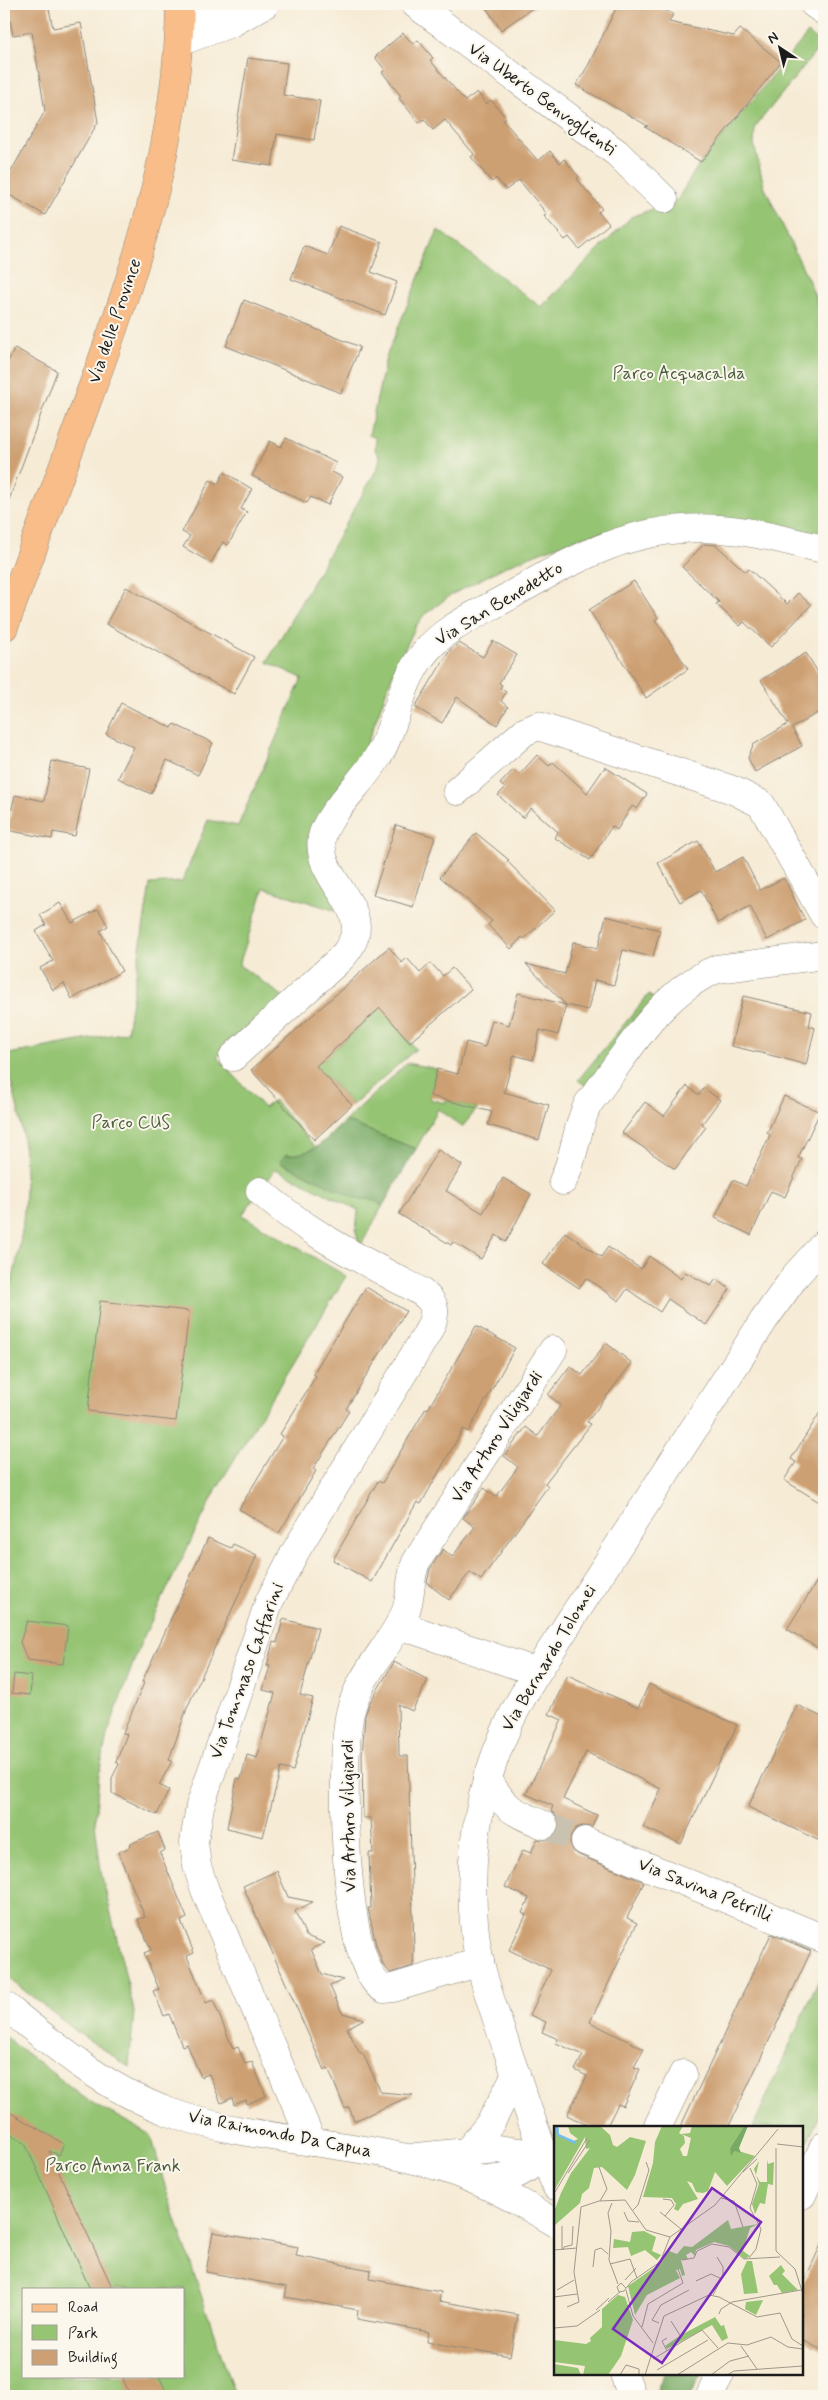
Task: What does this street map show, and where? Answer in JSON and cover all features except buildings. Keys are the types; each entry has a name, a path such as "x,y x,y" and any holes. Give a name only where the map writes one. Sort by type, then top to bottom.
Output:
{"main road":[{"name":"Via delle Province","path":"4,628 113,331 151,212 168,134 180,7"}],"street":[{"name":"Via Uberto Benvoglienti","path":"415,4 616,153 664,199"},
{"path":"814,4 824,11"},
{"path":"180,7 263,5"},
{"path":"178,42 231,23 263,5"},
{"name":"Via San Benedetto","path":"233,1057 344,956 352,942 357,925 356,918 325,864 321,849 323,832 333,815 365,777 379,756 392,729 411,674 420,658 432,644 454,627 578,557 625,540 676,530 719,528 824,549"},
{"path":"457,791 524,732 533,727 543,727 602,746 742,793 761,804 824,914"},
{"path":"563,1181 571,1162 588,1104 656,1014 679,990 703,975 717,969 824,955"},
{"name":"Via Tommaso Caffarini","path":"260,1191 295,1220 354,1256 422,1293 431,1302 434,1310 432,1322 425,1337 255,1638 200,1806 194,1842 205,1890 312,2142"},
{"name":"Via Bernardo Tolomei","path":"554,2181 516,2074 480,1962 474,1920 475,1843 487,1778 507,1724 537,1672 764,1320 796,1275 824,1244"},
{"name":"Via Arturo Viligiardi","path":"480,1962 384,1989 374,1983 354,1931 346,1840 346,1765 350,1712 360,1686 374,1661 399,1625 409,1602 411,1578 416,1562 553,1350"},
{"path":"399,1625 537,1672"},
{"path":"475,1843 493,1827 506,1819 533,1820 502,1802 487,1778"},
{"name":"Via Savina Petrilli","path":"585,1842 824,1939"},
{"name":"Via Raimondo Da Capua","path":"4,2005 85,2068 145,2102 175,2114 222,2127 408,2158 473,2179 554,2222"},
{"path":"468,2152 490,2122 516,2074"},
{"path":"659,2126 683,2074"},
{"path":"803,2193 824,2146"},
{"name":"Via Raimondo Da Capua","path":"408,2158 507,2149 544,2155"},
{"name":"Via Raimondo Da Capua","path":"473,2179 496,2180 511,2178 528,2169 544,2155"},
{"path":"624,2375 632,2396"},
{"path":"710,2396 720,2375"}],"green space":[{"path":"808,33 822,44 755,127 754,144 764,186 808,279 824,319 824,539 633,526 582,537 538,553 506,566 451,595 424,615 416,626 393,673 367,744 358,761 311,829 308,839 309,849 343,913 264,888 239,965 284,997 217,1057 264,1108 274,1100 316,1148 304,1154 285,1155 281,1162 378,1201 382,1207 360,1247 356,1232 358,1210 276,1169 242,1215 346,1276 217,1488 141,1642 107,1735 99,1775 95,1823 101,1872 134,2011 129,2067 80,2034 4,1975 4,1309 19,1250 24,1210 25,1170 21,1126 4,1055 127,1032 150,884 182,882 208,820 238,826 302,678 267,662 378,467 380,457 375,450 376,438 369,435 386,357 438,230 541,307 631,217 677,200 698,166"},
{"path":"402,989 414,1006 394,1025 416,1049 352,1105 327,1077 312,1090 316,1060 319,1063"},
{"path":"649,994 656,1000 586,1086 578,1080"},
{"path":"407,1063 437,1069 430,1099 445,1103 446,1100 478,1108 462,1127 438,1109 416,1149 345,1121"},
{"path":"345,1121 416,1149 382,1207 375,1201 370,1199 360,1200 280,1162 285,1155 305,1152 319,1145"},
{"path":"824,1968 824,2104 807,2143 803,2141 803,2126 753,2126"},
{"name":"Parco Anna Frank","path":"4,2036 89,2101 151,2135 166,2190 235,2396 4,2396"},
{"path":"664,2375 700,2375 690,2396 657,2396 656,2392"}],"tunnel":[{"path":"544,1825 585,1841"}],"park label":[{"name":"Parco Acquacalda","path":"679,374"},
{"name":"Parco CUS","path":"131,1123"}]}
